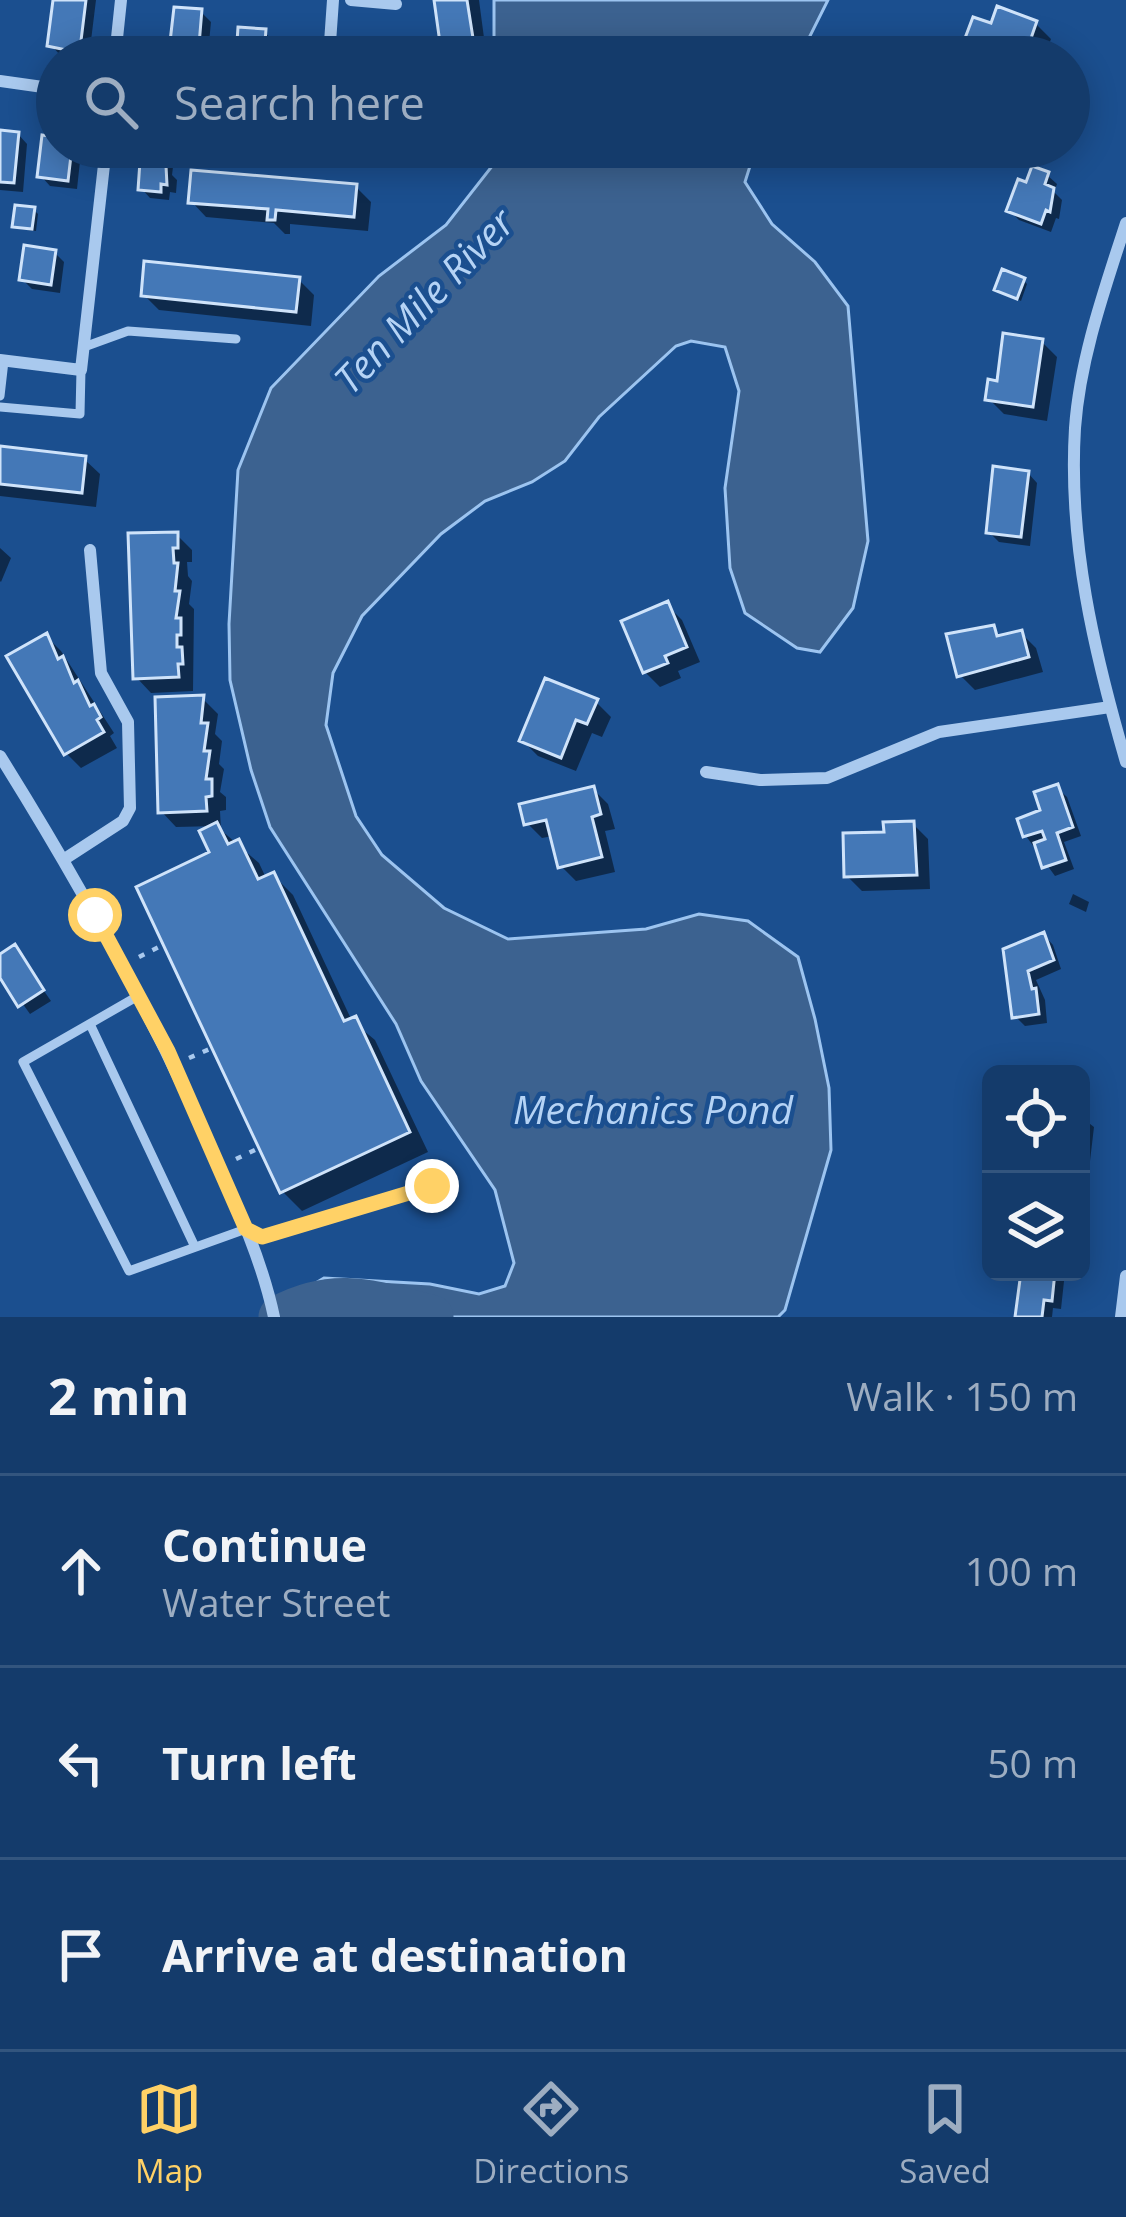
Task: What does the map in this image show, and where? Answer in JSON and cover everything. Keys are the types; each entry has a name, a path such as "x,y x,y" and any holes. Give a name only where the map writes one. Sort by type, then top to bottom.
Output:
{"street":[{"path":"117,36 121,0"},
{"path":"330,36 333,0"},
{"path":"351,0 396,4"},
{"path":"0,81 36,86"},
{"path":"2,360 81,370 104,168"},
{"path":"1126,223 1087,355 1075,424 1074,522 1092,632 1126,762"},
{"path":"63,860 123,821 130,808 128,722 101,673 90,550"},
{"path":"706,772 760,780 827,778 939,732 1110,707"},
{"path":"0,756 168,1051 258,1258 274,1317"},
{"path":"1120,1317 1126,1276"}],"lane":[{"path":"84,346 128,331 236,339"},
{"path":"0,396 2,360"},
{"path":"0,407 80,414 81,370"},
{"path":"139,996 23,1062 129,1271 246,1229 262,1237 432,1186"},
{"path":"90,1024 195,1247"}],"path":[{"path":"139,957 164,945"},
{"path":"189,1058 212,1048"},
{"path":"236,1159 259,1148"}],"water":[{"path":"494,0 828,0 810,36 494,36"},
{"name":"Mechanics Pond","path":"491,168 749,168 745,182 772,224 815,262 848,306 868,541 853,608 820,652 797,648 745,613 730,568 725,488 739,391 725,347 691,341 676,346 599,417 565,461 532,482 485,501 441,534 362,616 333,673 326,725 356,816 382,855 444,908 508,939 646,929 699,914 748,921 798,957 829,1088 831,1150 785,1310 778,1317 297,1317 292,1297 324,1278 430,1284 479,1294 505,1286 514,1263 495,1190 421,1081 396,1024 270,827 230,680 238,470 271,388 379,276 446,225"}],"building":[{"path":"53,0 86,0 82,36 48,36"},
{"path":"434,0 467,0 473,36 439,36"},
{"path":"997,6 1037,21 1032,36 966,36 973,17 991,23"},
{"path":"174,7 202,9 200,36 171,36"},
{"path":"238,27 266,29 266,36 237,36"},
{"path":"0,130 19,132 14,183 0,182"},
{"path":"38,168 70,168 68,181 37,177"},
{"path":"140,168 166,168 167,185 161,184 161,192 138,190"},
{"path":"1031,168 1049,172 1045,184 1054,188 1050,212 1046,210 1041,224 1006,211 1018,179 1026,182"},
{"path":"191,170 357,184 354,217 276,210 275,220 267,220 268,209 188,203"},
{"path":"15,205 35,207 32,229 12,227"},
{"path":"24,245 56,250 51,285 19,280"},
{"path":"144,261 300,277 296,312 141,296"},
{"path":"1002,269 1025,278 1017,299 994,290"},
{"path":"1003,333 1043,339 1033,407 985,400 988,379 997,381"},
{"path":"0,446 86,456 82,493 0,484"},
{"path":"993,466 1029,471 1021,537 986,533"},
{"path":"178,532 178,548 173,548 174,563 178,563 175,591 180,591 177,647 182,647 183,664 178,664 179,677 133,679 128,533"},
{"path":"668,601 687,647 665,656 668,663 643,673 621,621"},
{"path":"994,625 997,636 1022,630 1029,657 957,677 946,634"},
{"path":"47,633 58,659 63,656 74,683 78,680 90,706 94,704 104,732 64,755 6,656"},
{"path":"545,678 598,699 587,724 576,720 561,758 519,741"},
{"path":"204,695 201,723 208,723 204,751 210,751 206,779 212,779 207,811 158,813 155,697"},
{"path":"1058,784 1073,827 1057,833 1066,860 1042,868 1034,843 1045,839 1042,831 1023,837 1017,819 1040,810 1034,792"},
{"path":"594,786 601,814 592,817 602,857 558,868 546,820 524,825 519,804"},
{"path":"914,821 917,875 844,877 843,833 884,832 883,822"},
{"path":"217,822 228,844 239,839 258,879 274,872 344,1021 356,1016 410,1132 280,1193 136,887 209,852 199,831"},
{"path":"1044,932 1054,960 1028,971 1039,1014 1012,1018 1003,949"},
{"path":"15,944 44,990 18,1007 0,978 0,954"},
{"path":"1020,1281 1054,1281 1052,1301 1044,1300 1042,1317 1015,1317"}],"waterway":[{"name":"Ten Mile River","path":"281,1317 337,1301 373,1303 431,1317"}],"route":[{"path":"95,915 168,1051 246,1229 262,1237 432,1186"}]}
